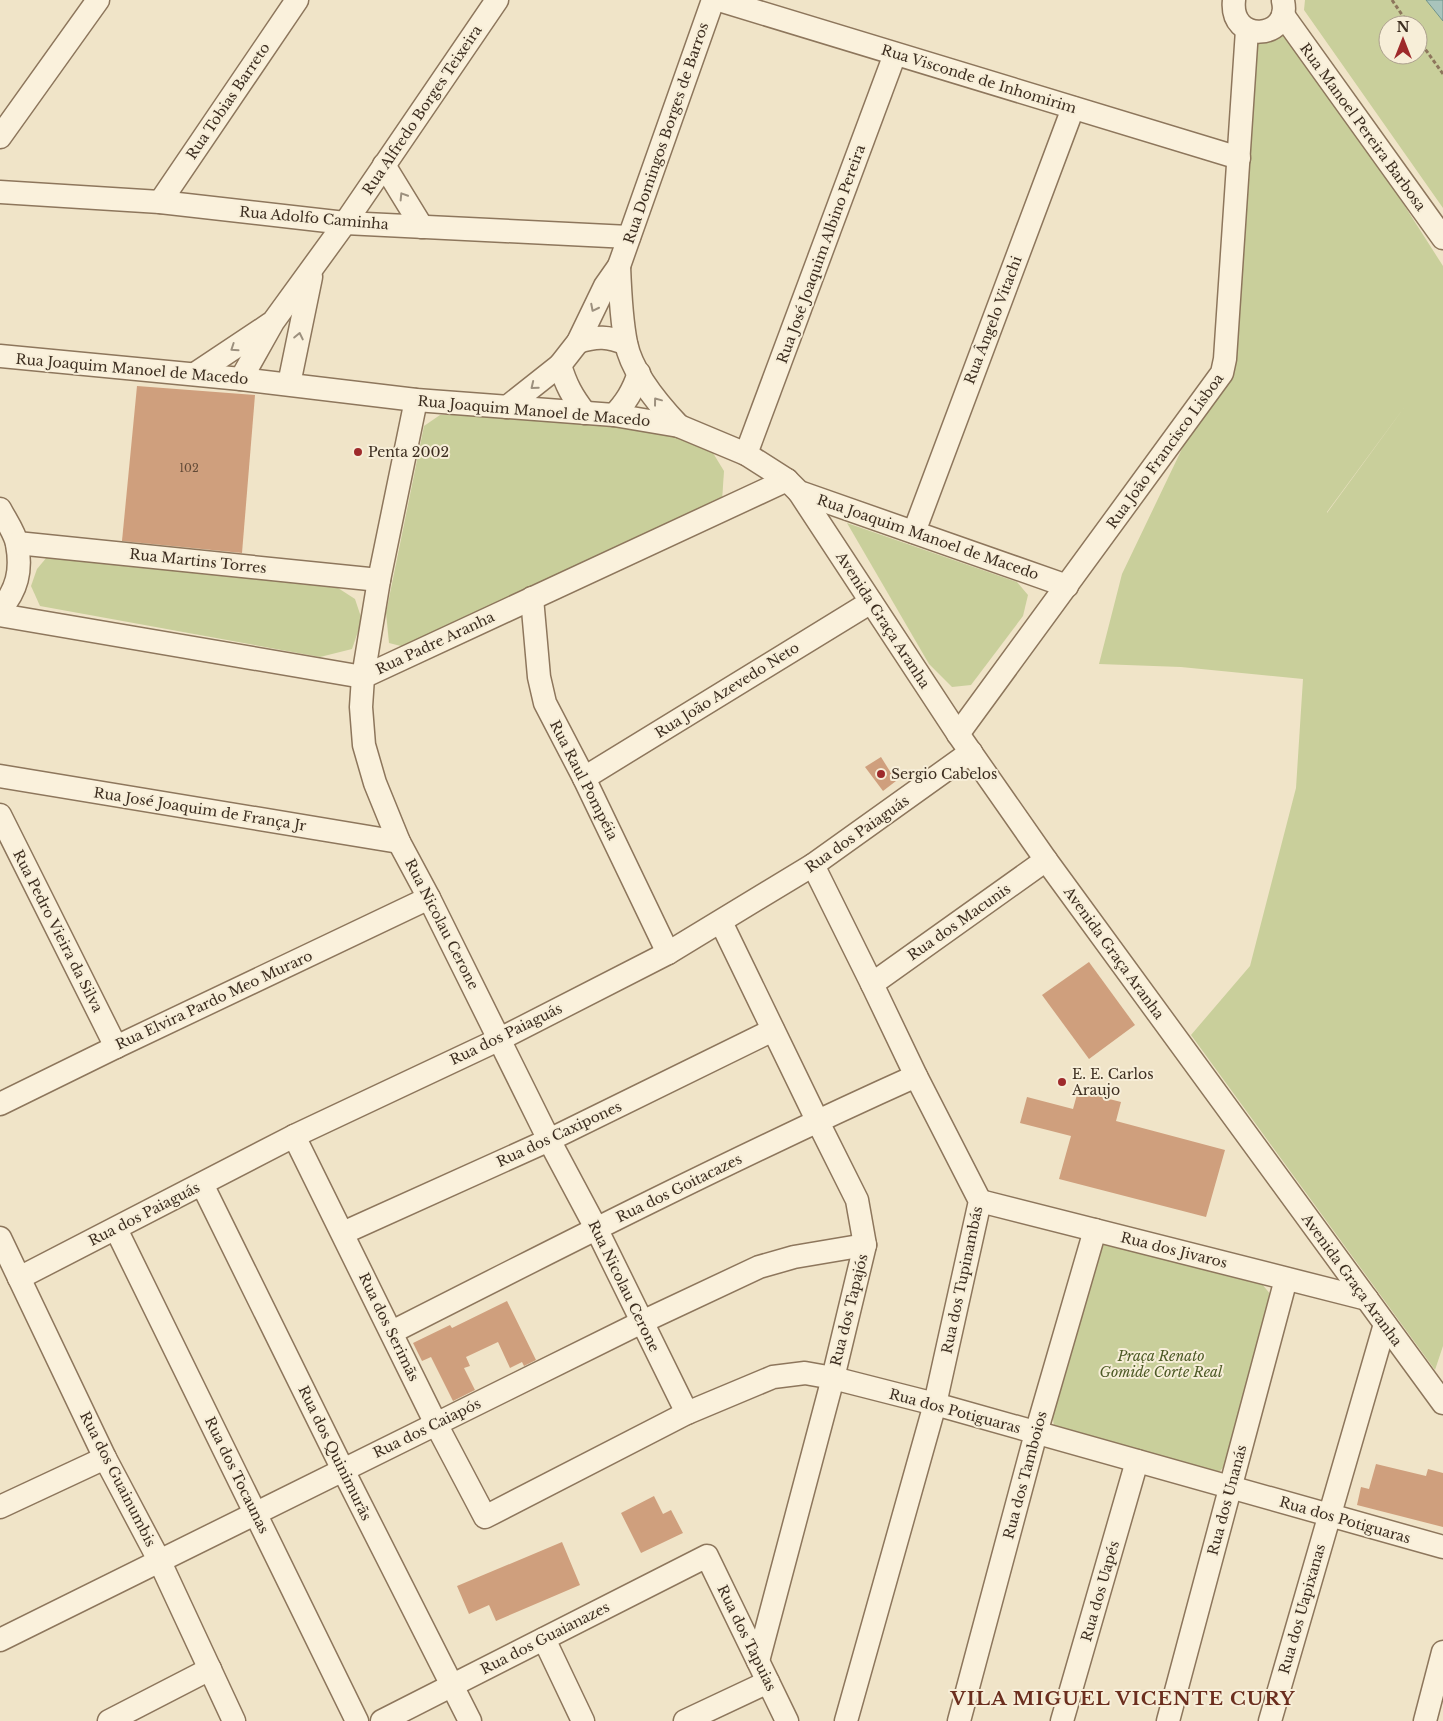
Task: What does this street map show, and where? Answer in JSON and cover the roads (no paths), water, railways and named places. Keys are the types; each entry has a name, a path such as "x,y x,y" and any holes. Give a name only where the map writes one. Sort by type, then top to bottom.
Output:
{"street":[{"path":"0,137 98,0"},
{"name":"Rua Tobias Barreto","path":"160,202 297,0"},
{"name":"Rua Alfredo Borges Teixeira","path":"241,379 273,322 345,223 497,0"},
{"name":"Rua Domingos Borges de Barros","path":"507,407 560,365 578,342 605,286 619,266 713,0"},
{"name":"Rua Visconde de Inhomirim","path":"719,0 1239,158"},
{"path":"1234,0 1235,17 1247,30 1256,32 1265,32 1278,24 1283,8"},
{"name":"Rua Manoel Pereira Barbosa","path":"1283,8 1443,238"},
{"name":"Rua João Francisco Lisboa","path":"965,743 1067,586 1222,373 1225,359 1247,30"},
{"name":"Rua José Joaquim Albino Pereira","path":"746,454 895,54"},
{"name":"Rua Ângelo Vitachi","path":"914,532 1073,108"},
{"path":"384,165 422,226"},
{"name":"Rua Adolfo Caminha","path":"0,192 160,202 345,223 629,237"},
{"name":"Rua Domingos Borges de Barros","path":"619,266 626,344 639,373 655,399 679,426"},
{"name":"Rua Alfredo Borges Teixeira","path":"289,384 312,269"},
{"path":"195,374 273,322"},
{"path":"578,342 591,338 605,337 626,344"},
{"name":"Rua Joaquim Manoel de Macedo","path":"0,356 195,374 416,400 614,415 679,426 746,454 793,486 914,532 1067,586"},
{"path":"560,365 565,384 585,413"},
{"path":"614,415 627,402 634,390 639,373"},
{"name":"Rua Nicolau Cerone","path":"416,400 379,580 363,677 361,707 364,745 375,783 399,842 500,1039 549,1140 596,1228 687,1413"},
{"name":"Rua Padre Aranha","path":"0,615 363,677 532,598 793,486"},
{"name":"Avenida Graça Aranha","path":"793,486 965,743 1046,860 1443,1403"},
{"path":"0,509 17,543 18,576 11,597 0,610"},
{"name":"Rua Martins Torres","path":"17,543 379,580"},
{"name":"Rua Raul Pompéia","path":"532,598 539,677 545,703 584,778 668,953"},
{"name":"Rua João Azevedo Neto","path":"584,778 871,602"},
{"name":"Rua dos Paiaguás","path":"20,1278 294,1136 500,1039 668,953 722,922 813,865 965,743"},
{"name":"Rua José Joaquim de França Jr","path":"0,776 399,842"},
{"name":"Rua Pedro Vieira da Silva","path":"0,815 116,1047"},
{"name":"Rua dos Macunis","path":"872,984 1046,860"},
{"name":"Rua dos Tupinambás","path":"813,865 916,1076 980,1201 935,1404 846,1721"},
{"name":"Rua Elvira Pardo Meo Muraro","path":"0,1104 429,898"},
{"name":"Rua dos Tapajós","path":"722,922 857,1200 865,1245 833,1378 758,1661"},
{"name":"Rua dos Caxipones","path":"343,1233 549,1140 773,1030"},
{"name":"Rua dos Goitacazes","path":"392,1332 596,1228 817,1120 916,1076"},
{"name":"Rua dos Serimãs","path":"294,1136 436,1424 485,1517"},
{"name":"Rua dos Quinimurãs","path":"202,1184 343,1470 470,1721"},
{"name":"Rua dos Jivaros","path":"980,1201 1367,1299"},
{"name":"Rua dos Tocaunas","path":"116,1229 357,1721"},
{"name":"Rua dos Tamboios","path":"960,1721 1036,1433 1095,1230"},
{"name":"Rua dos Guainumbis","path":"0,1238 105,1458 160,1562 234,1721"},
{"name":"Rua dos Caiapós","path":"0,1640 642,1322 759,1267 794,1257 865,1245"},
{"name":"Rua dos Unanás","path":"1168,1721 1286,1279"},
{"name":"Rua dos Uapixanas","path":"1270,1721 1328,1515 1385,1324"},
{"name":"Rua dos Potiguaras","path":"485,1517 687,1413 773,1377 805,1373 833,1378 935,1404 1443,1547"},
{"path":"0,1507 105,1458"},
{"name":"Rua dos Uapés","path":"1062,1721 1137,1461"},
{"name":"Rua dos Tapuias","path":"707,1556 787,1721"},
{"name":"Rua dos Guaianazes","path":"382,1721 707,1556"},
{"path":"544,1639 583,1721"},
{"path":"1424,1721 1443,1652"},
{"path":"109,1721 210,1669"},
{"path":"685,1721 768,1682"}],"water":[{"path":"1426,0 1443,0 1443,21"}],"place":[{"name":"Penta 2002","path":"358,452"},
{"name":"Sergio Cabelos","path":"881,774"},
{"name":"E. E. Carlos Araujo","path":"1062,1082"}],"district":[{"name":"VILA MIGUEL VICENTE CURY","path":"1123,1698"}],"park label":[{"name":"Praça Renato Gomide Corte Real","path":"1161,1364"}]}
